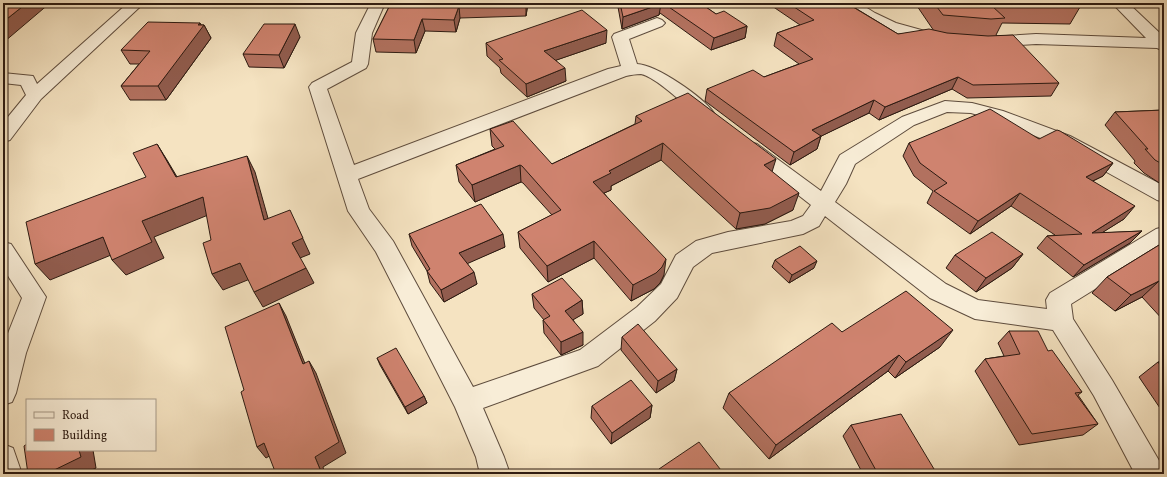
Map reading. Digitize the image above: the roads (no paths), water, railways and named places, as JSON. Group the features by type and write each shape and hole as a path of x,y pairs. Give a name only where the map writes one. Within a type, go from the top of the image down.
{"street":[{"path":"3,136 35,95 137,3"},
{"path":"378,3 364,33 360,64 318,87 359,211 385,246 467,402 490,457 495,474"},
{"path":"849,3 864,15 883,24 907,32 954,41"},
{"path":"1119,3 1163,44"},
{"path":"631,70 620,37 657,23"},
{"path":"975,42 1036,39 1163,44"},
{"path":"348,175 614,74 631,70 645,70 657,76 717,122"},
{"path":"3,78 27,80 35,95"},
{"path":"467,402 589,358 646,314 669,291 684,261 704,247 728,240 795,228 811,221 836,184 847,160 908,121 945,106 972,108 997,115 1063,140 1164,195"},
{"path":"735,136 938,291 975,309 1062,320"},
{"path":"1151,474 1103,388 1062,320 1058,300 1164,235"},
{"path":"3,250 34,297 13,353 3,392"},
{"path":"3,458 7,474"}]}
